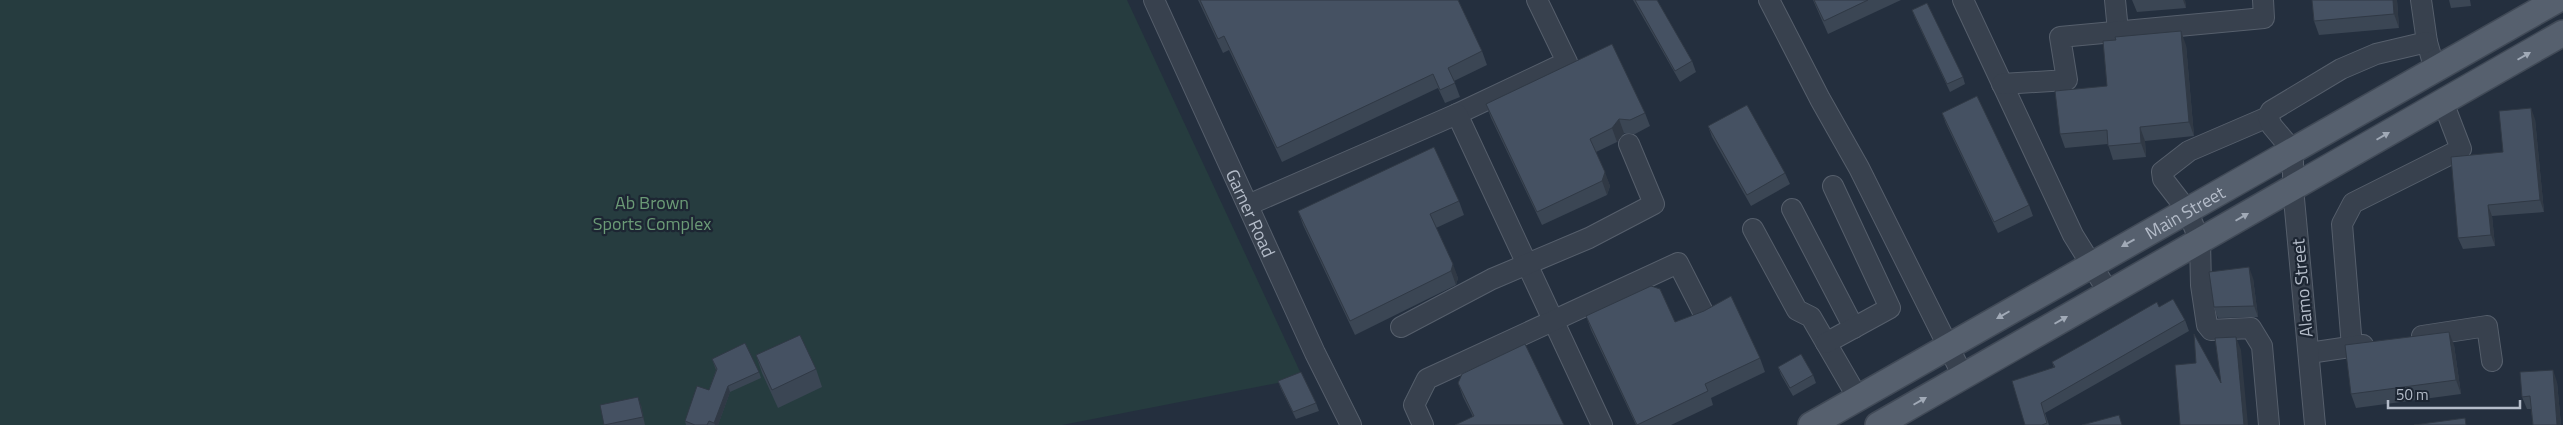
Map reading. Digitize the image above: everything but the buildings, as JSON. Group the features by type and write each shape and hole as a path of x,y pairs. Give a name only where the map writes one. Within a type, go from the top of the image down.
{"main road":[{"name":"Main Street","path":"1811,425 2557,0"},
{"name":"Main Street","path":"1878,425 2563,33"}],"street":[{"name":"Garner Road","path":"1154,0 1351,425"},
{"path":"1248,206 1457,114 1567,62 1538,0"},
{"path":"1769,0 1820,99 1859,168 1963,376"},
{"path":"1963,0 2073,235 2109,293"},
{"path":"2115,0 2118,32"},
{"path":"2002,84 2067,80 2060,37 2264,18 2263,0"},
{"path":"2421,0 2427,42 2436,70"},
{"path":"2269,425 2262,346 2256,333 2251,328 2211,330 2205,322 2200,241 2187,210 2163,179 2162,172 2189,151 2268,117 2271,111 2341,69 2376,54 2427,42"},
{"path":"2352,347 2342,224 2353,203 2461,149 2444,102"},
{"path":"1457,114 1602,425"},
{"path":"2268,117 2272,126 2293,150"},
{"path":"1401,327 1492,279 1528,266 1654,204 1629,144"},
{"name":"Alamo Street","path":"2293,150 2293,188 2315,425"},
{"path":"1826,343 1890,308 1833,186"},
{"path":"1792,208 1854,328"},
{"path":"1753,229 1797,310 1811,317 1858,398"},
{"path":"1423,425 1414,405 1427,379 1678,263 1704,314"},
{"path":"2308,353 2487,326 2492,361"}],"green space":[{"name":"Ab Brown Sports Complex","path":"0,0 1127,0 1303,378 1062,425 0,425"}]}
